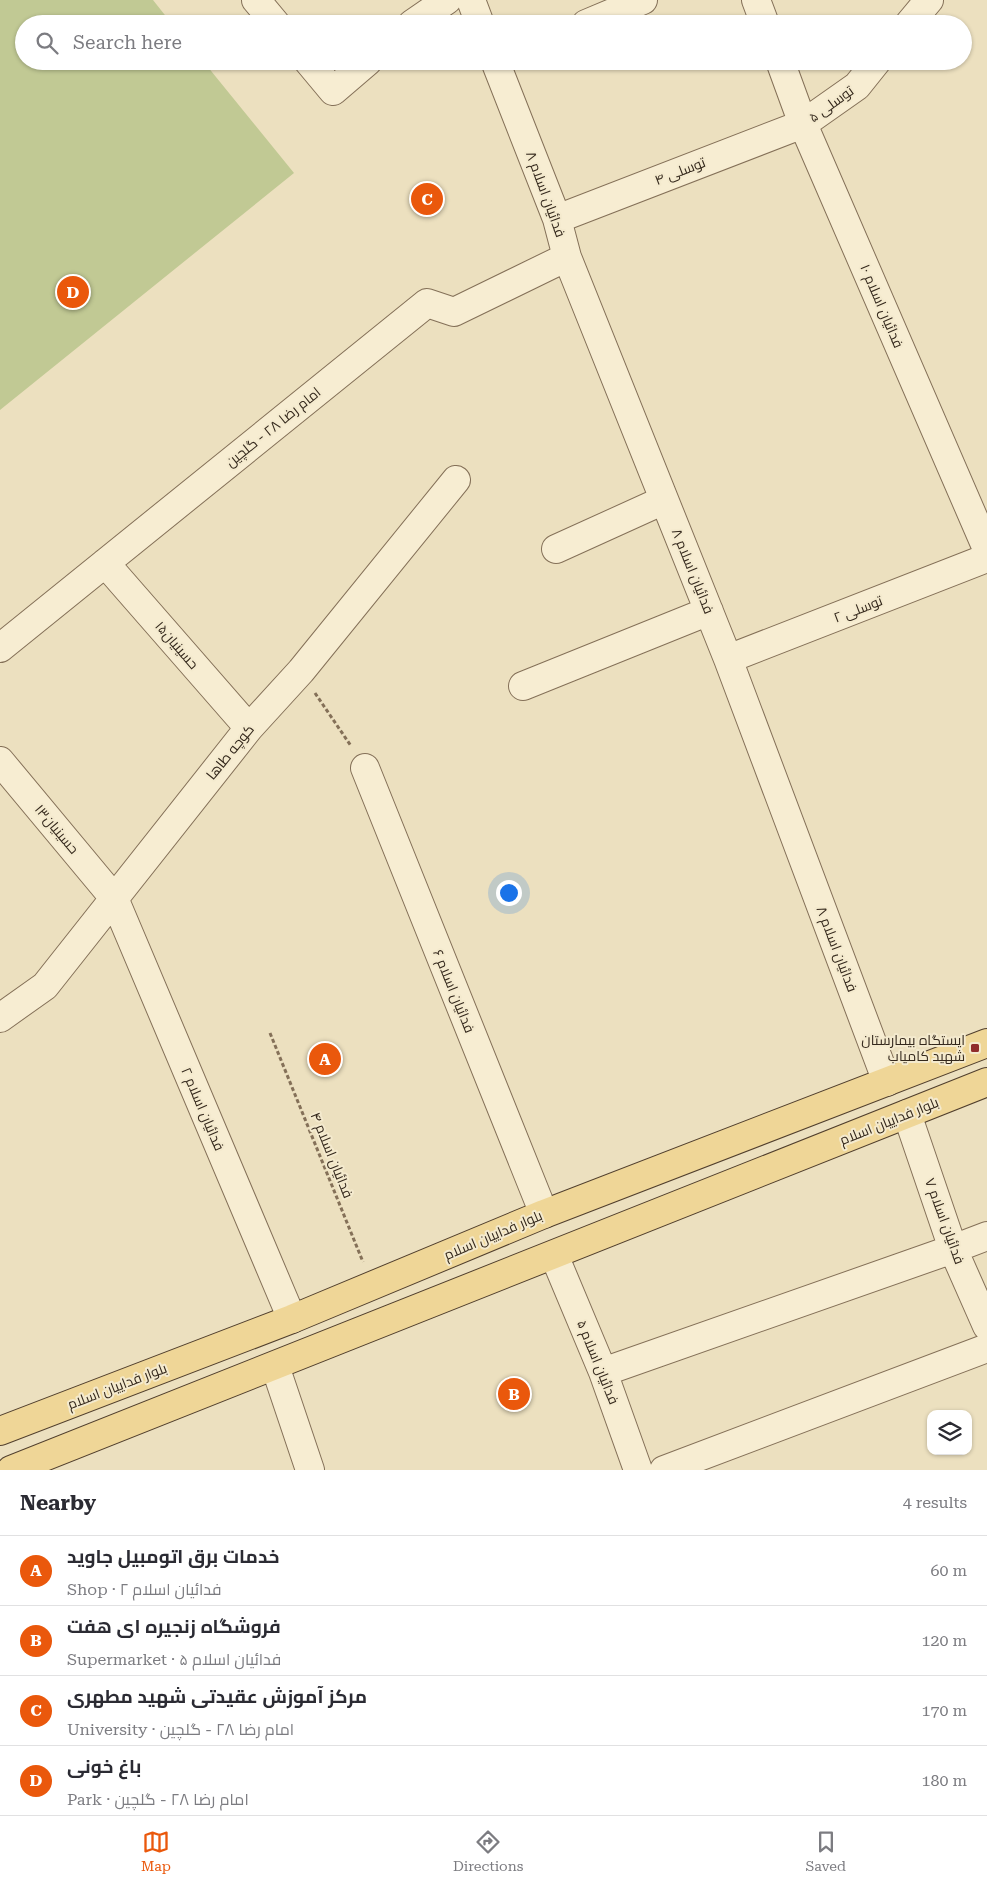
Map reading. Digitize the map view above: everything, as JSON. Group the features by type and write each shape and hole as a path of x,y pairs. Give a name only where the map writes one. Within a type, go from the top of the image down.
{"main road":[{"name":"بلوار فداییان اسلام","path":"0,1431 292,1319 544,1214 987,1043"},
{"name":"بلوار فداییان اسلام","path":"11,1470 987,1082"}],"street":[{"path":"256,0 268,15"},
{"path":"425,15 447,0"},
{"path":"471,0 477,15"},
{"path":"607,15 643,0"},
{"path":"756,0 762,15"},
{"path":"916,15 929,0"},
{"path":"316,70 333,91 358,70"},
{"name":"فدائیان اسلام ۸","path":"499,70 557,219 567,257 728,659 887,1082"},
{"name":"فدائیان اسلام ۱۰","path":"783,70 804,124 987,549"},
{"name":"توسلی ۵","path":"804,124 857,86 870,70"},
{"name":"توسلی ۴","path":"557,219 804,124"},
{"name":"امام رضا ۲۸ - گلچین","path":"0,648 427,303 454,312 567,257"},
{"name":"کوچه طاها","path":"0,1018 45,986 249,728 301,671 456,480"},
{"path":"556,549 664,500"},
{"name":"توسلی ۲","path":"728,659 987,558"},
{"name":"حسینیان۱۵","path":"105,563 249,728"},
{"path":"523,686 709,611"},
{"name":"حسینیان۱۳","path":"0,760 114,898"},
{"name":"فدائیان اسلام ۶","path":"365,768 544,1214"},
{"name":"فدائیان اسلام ۲","path":"114,898 292,1319"},
{"name":"فدائیان اسلام ۷","path":"908,1114 953,1250 987,1326"},
{"path":"603,1372 953,1250 987,1236"},
{"name":"فدائیان اسلام ۵","path":"554,1255 603,1372 638,1470"},
{"path":"664,1470 987,1348"},
{"path":"275,1366 310,1470"}],"path":[{"path":"301,671 365,768"},
{"name":"فدائیان اسلام ۴","path":"270,1033 372,1286"}],"green space":[{"path":"0,0 153,0 165,15 15,15 15,70 210,70 294,173 0,410"}],"place":[{"name":"مرکز آموزش عقیدتی شهید مطهری","path":"427,199"},
{"name":"باغ خونی","path":"73,292"},
{"name":"ایستگاه بیمارستان شهید کامیاب","path":"975,1048"},
{"name":"خدمات برق اتومبیل جاوید","path":"325,1059"},
{"name":"فروشگاه زنجیره ای هفت","path":"514,1394"}]}
